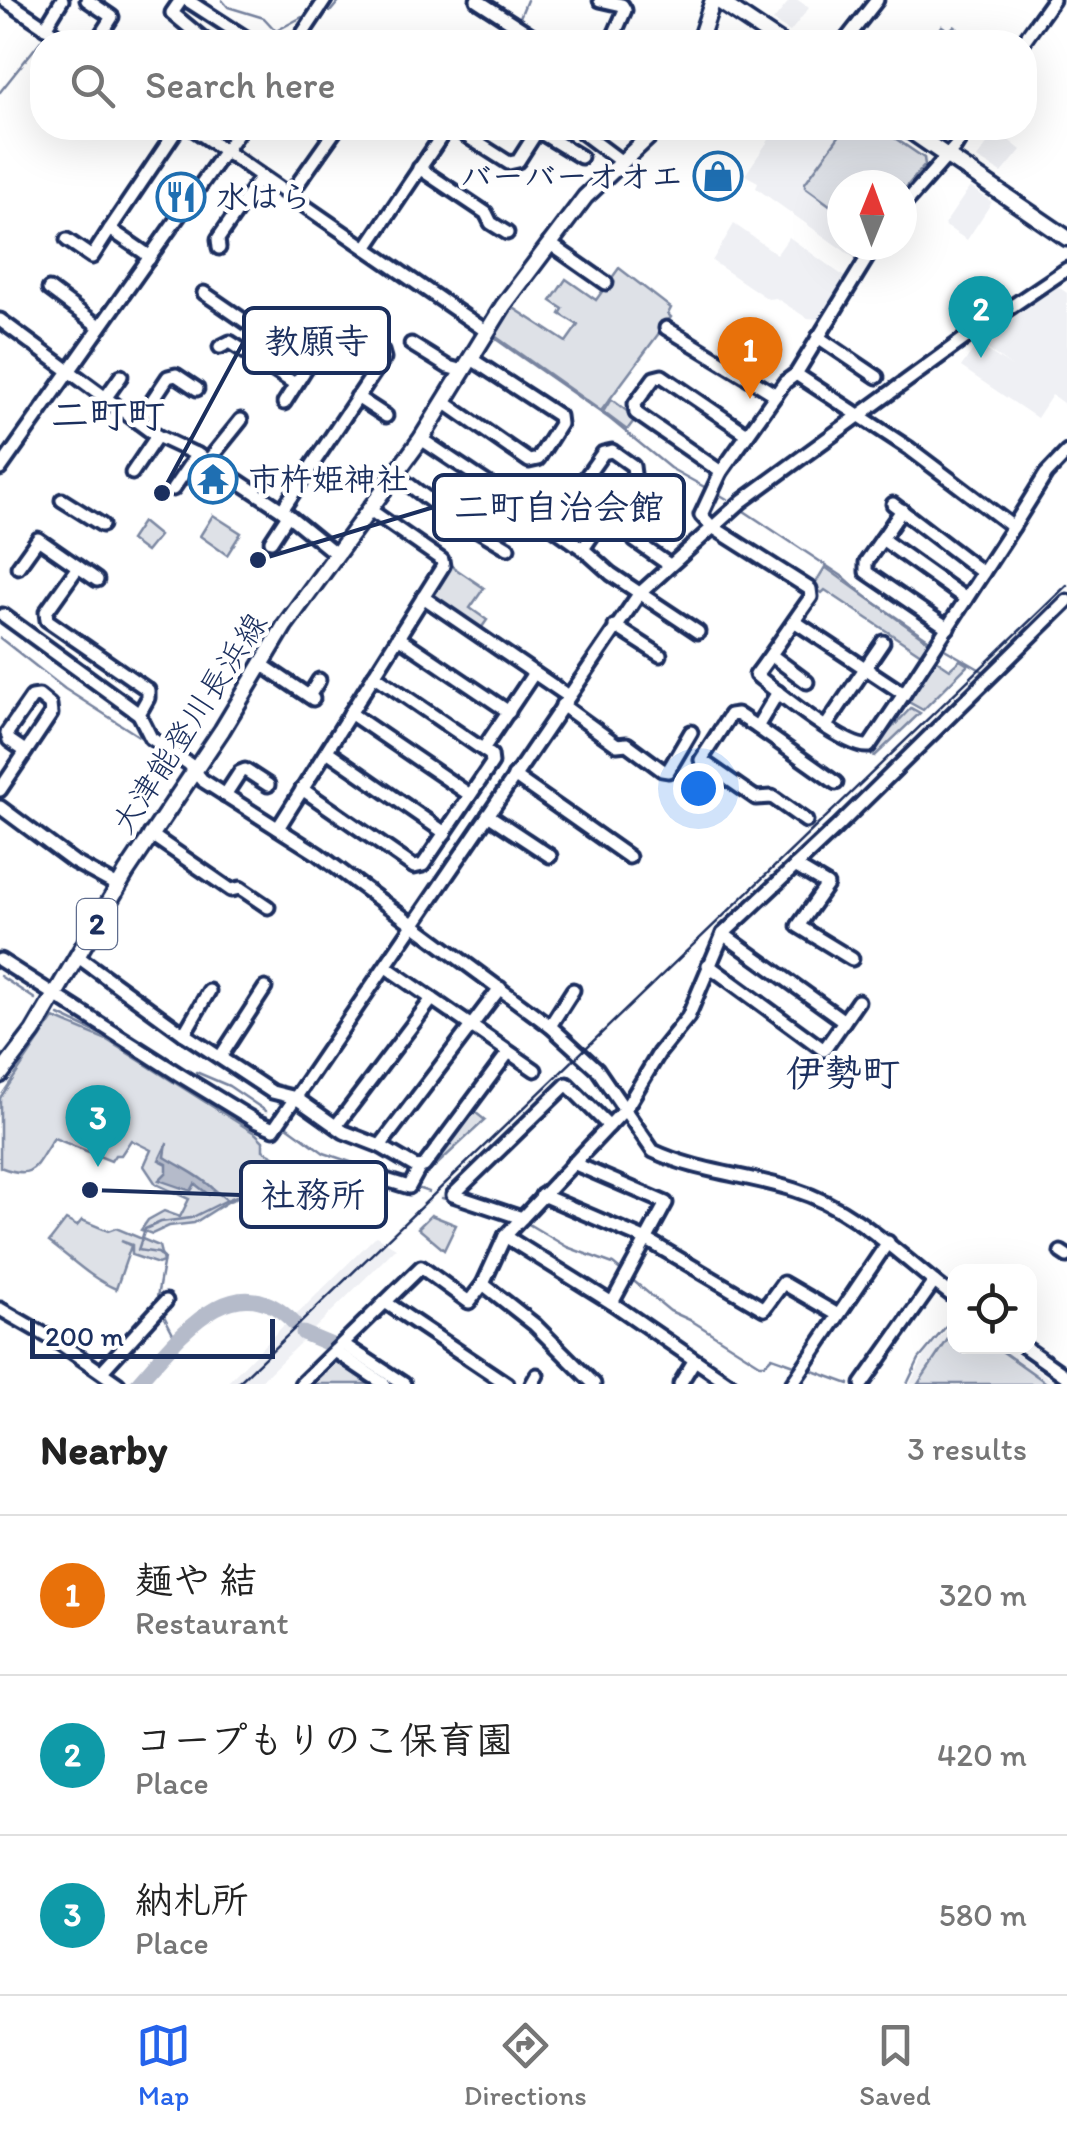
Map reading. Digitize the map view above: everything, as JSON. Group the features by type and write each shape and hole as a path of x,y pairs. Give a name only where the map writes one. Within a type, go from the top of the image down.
{"main road":[{"path":"704,30 715,0 761,30"},
{"name":"大津能登川長浜線","path":"0,1076 33,1032 150,834 194,774 261,664 336,554 421,439 486,331 585,196 646,140"},
{"path":"924,140 1067,238"}],"street":[{"path":"4,0 48,30"},
{"path":"45,28 62,0"},
{"path":"87,0 112,16 103,30"},
{"path":"192,30 172,14 184,0 225,30"},
{"path":"478,0 524,30"},
{"path":"600,0 622,5 626,10 617,30"},
{"path":"853,30 877,0"},
{"path":"1032,30 1053,0"},
{"path":"66,240 92,258 170,140"},
{"path":"208,140 486,331"},
{"path":"2,463 233,140"},
{"path":"289,196 329,140"},
{"path":"366,248 438,140"},
{"path":"473,140 510,163 518,161 528,140"},
{"path":"552,140 581,157"},
{"path":"592,140 623,163"},
{"path":"917,189 958,140"},
{"path":"418,168 486,213 491,222 507,233"},
{"path":"219,248 218,239 260,177"},
{"path":"110,229 148,259"},
{"path":"550,243 606,284"},
{"path":"866,260 796,374 746,434 721,472 700,515 810,589 811,598 756,675 826,726 861,747 869,746 1026,502 1062,464 1067,452"},
{"path":"0,960 257,1122 274,1128 639,594 711,526 968,336 1067,269"},
{"path":"49,289 100,326"},
{"path":"204,294 302,361 284,402"},
{"path":"0,320 138,422 202,458 285,513 336,554"},
{"path":"271,541 384,358 382,350 338,321"},
{"path":"666,328 776,396"},
{"path":"818,336 877,376"},
{"path":"220,347 230,342 295,384"},
{"path":"412,344 448,367 466,365 559,416 560,424 538,459 529,461 444,402"},
{"path":"796,374 910,448 1013,527"},
{"path":"138,422 168,377 176,375 198,389"},
{"path":"106,398 120,376"},
{"path":"721,472 636,412 635,404 654,378 662,376 746,434"},
{"path":"357,397 386,416"},
{"path":"173,489 241,420"},
{"path":"132,473 162,437"},
{"path":"421,439 698,632"},
{"path":"551,526 603,453 612,451 633,466 634,474 582,548"},
{"path":"396,475 436,505 508,548"},
{"path":"62,500 102,525"},
{"path":"948,628 866,572 866,562 898,508 983,573"},
{"path":"650,509 635,533 635,541 668,564"},
{"path":"278,828 443,566 442,560 370,510"},
{"path":"882,538 966,598"},
{"path":"18,567 38,540 97,580"},
{"path":"78,567 46,612 47,620 148,690 139,714"},
{"path":"423,598 534,673 617,745 628,744 662,770 668,771 690,732"},
{"path":"301,1384 421,1267 469,1302 483,1284 505,1236 626,1108 659,1053 688,1018 723,934 1067,601"},
{"path":"3,616 139,714 151,738 189,764 194,774 415,924 550,1026 584,1055 654,1151 796,1190 837,1208 888,1242 947,1292"},
{"path":"794,622 904,694"},
{"path":"615,626 660,654"},
{"path":"398,637 509,712"},
{"path":"826,726 883,642"},
{"path":"770,655 807,682"},
{"path":"261,664 311,698 320,680"},
{"path":"96,685 109,665"},
{"path":"483,749 534,673"},
{"path":"302,789 414,866 423,865 492,763 491,755 483,749 374,675"},
{"path":"758,727 778,692"},
{"path":"0,790 51,714 50,705 39,696 32,697 7,733 9,740 26,751"},
{"path":"350,714 470,795"},
{"path":"806,821 772,797 756,798 698,765 730,715 737,714 758,727 836,783"},
{"path":"327,751 445,833"},
{"path":"225,794 245,770 268,785"},
{"path":"514,776 629,857"},
{"path":"741,806 750,794"},
{"path":"0,807 74,862 118,886"},
{"path":"488,814 550,856"},
{"path":"150,834 231,890 240,888 268,907"},
{"path":"795,866 827,885 798,926 852,959"},
{"path":"723,934 844,1021"},
{"path":"77,956 272,1092 296,1098 336,1126 416,1167 424,1166 508,1053"},
{"path":"708,965 824,1050 858,1001"},
{"path":"386,967 535,1070"},
{"path":"220,1056 265,988"},
{"path":"380,1146 500,988"},
{"path":"550,1026 573,990"},
{"path":"184,1034 209,991"},
{"path":"336,1126 432,999"},
{"path":"522,1218 453,1195 567,1084 608,1126"},
{"path":"573,1163 666,1203 649,1241 612,1303"},
{"path":"374,1176 410,1185 420,1166"},
{"path":"542,1194 649,1241 764,1309 783,1283 838,1315"},
{"path":"505,1236 730,1384"},
{"path":"792,1384 888,1242"},
{"path":"862,1384 934,1282"},
{"path":"483,1284 535,1325 594,1384"},
{"path":"102,1370 166,1302"},
{"path":"385,1302 506,1384"},
{"path":"0,1309 102,1370 118,1384"},
{"path":"339,1348 384,1384"},
{"path":"339,1348 404,1384"},
{"path":"1034,1354 1067,1377"},
{"path":"680,1384 694,1361"}],"shaded area":[{"path":"790,0 798,0 809,8 792,30 773,21"},
{"path":"769,140 899,140 926,158 927,164 917,176 917,170 827,170 827,239 756,188 758,182 745,175"},
{"path":"836,140 898,140 924,158 925,165 917,174 917,170 827,170 827,203 805,187"},
{"path":"990,140 1008,140 1021,150 1002,173 977,158"},
{"path":"970,187 992,202 967,240 944,225"},
{"path":"734,224 777,254 789,237 846,278 819,319 807,318 776,298 768,299 712,261"},
{"path":"619,268 671,308 671,317 601,411 492,334 512,307 566,342 578,325 560,314 563,309 551,301 566,279 596,300"},
{"path":"1057,286 1067,293 1067,406 1052,395 1037,418 961,367 977,344 1012,367 979,343"},
{"path":"611,399 636,418 627,430 603,412"},
{"path":"213,515 241,533 227,555 200,536"},
{"path":"142,522 159,536 146,552 130,540"},
{"path":"450,565 484,588 470,608 487,620 480,630 434,598 433,593"},
{"path":"825,567 932,644 924,656 825,590 822,593 813,587"},
{"path":"932,657 950,669 960,660 968,665 923,710 905,700"},
{"path":"911,708 920,713 875,756 868,753"},
{"path":"54,1018 107,1040 256,1134 263,1141 263,1150 274,1156 275,1164 288,1173 272,1185 229,1201 194,1223 169,1226 152,1234 141,1230 148,1220 164,1211 180,1217 189,1199 156,1184 144,1166 151,1150 131,1140 121,1155 115,1155 111,1161 54,1138 28,1171 0,1167 0,1098"},
{"path":"471,1109 485,1120 428,1173 431,1163"},
{"path":"431,1215 456,1225 444,1250 418,1228"},
{"path":"66,1220 77,1226 82,1220 108,1231 116,1228 159,1246 163,1262 158,1264 132,1255 132,1245 121,1241 131,1246 116,1289 89,1274 49,1242"},
{"path":"376,1236 396,1248 310,1333 306,1329 301,1334 304,1339 258,1384 226,1384 283,1326 296,1322 295,1316"},
{"path":"947,1330 947,1354 1016,1354 1057,1384 910,1384 926,1352"},
{"path":"947,1340 947,1354 1006,1354 1048,1384 918,1384"},
{"path":"332,1358 337,1358 376,1384 305,1384"}],"water":[{"path":"167,1143 165,1157 216,1191 209,1195 195,1184 191,1191 159,1180 167,1172 167,1164 159,1160"}],"waterway":[{"path":"222,0 228,7 264,18 275,30"},
{"path":"330,12 340,0"},
{"path":"518,22 527,0"},
{"path":"278,30 302,17"},
{"path":"0,92 30,54"},
{"path":"264,184 350,244"},
{"path":"490,335 610,419 670,468 708,489"},
{"path":"715,492 727,499"},
{"path":"744,511 934,643"},
{"path":"0,638 65,689 148,742"},
{"path":"941,647 986,673"},
{"path":"0,976 35,999"},
{"path":"59,1015 108,1038 143,1062"},
{"path":"0,1086 33,1044"},
{"path":"196,1072 229,1086 266,1111"},
{"path":"287,1126 324,1153 377,1171"},
{"path":"216,1191 227,1200 293,1172"},
{"path":"417,1188 429,1192"},
{"path":"442,1198 459,1203"},
{"path":"156,1303 164,1258 158,1253 138,1250 145,1229 161,1222 191,1218 227,1200"},
{"path":"525,1222 624,1273"},
{"path":"630,1278 670,1311 760,1364 772,1357 800,1367"},
{"path":"137,1384 188,1329 207,1313 228,1303 249,1299 271,1305 294,1323"},
{"path":"164,1316 176,1339"},
{"path":"907,1384 919,1359 947,1325"},
{"path":"303,1333 334,1346"},
{"path":"808,1369 849,1384"}],"railway":[{"path":"237,1384 1067,585"}],"place":[{"name":"バーバーオオエ","path":"718,176"},
{"name":"水はら","path":"181,197"},
{"name":"コープもりのこ保育園","path":"981,358"},
{"name":"麺や 結","path":"750,399"},
{"name":"市杵姫神社","path":"213,479"},
{"name":"教願寺","path":"162,493"},
{"name":"二町自治会館","path":"258,560"},
{"name":"納札所","path":"98,1167"},
{"name":"社務所","path":"90,1190"}],"district":[{"name":"二町町","path":"108,415"},
{"name":"伊勢町","path":"843,1073"}]}
